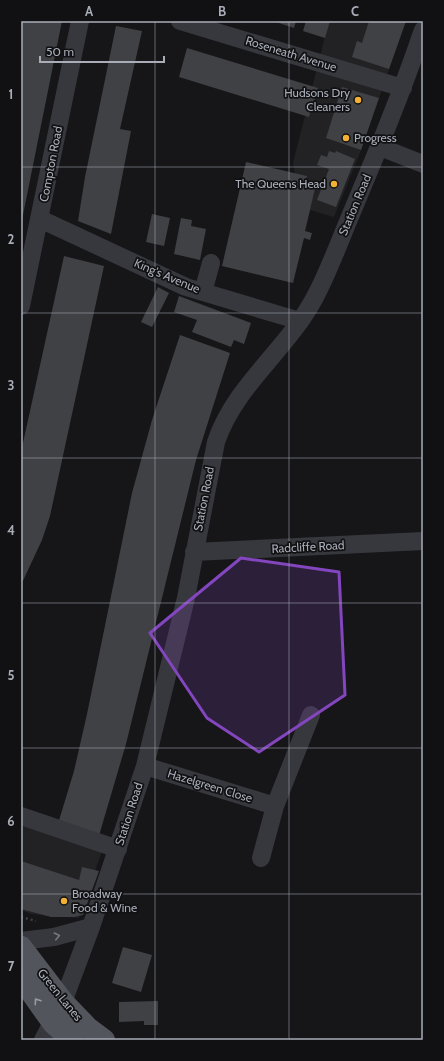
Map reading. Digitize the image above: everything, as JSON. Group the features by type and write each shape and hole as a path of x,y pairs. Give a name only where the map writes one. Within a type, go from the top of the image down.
{"main road":[{"name":"Green Lanes","path":"21,947 63,1002 88,1028 104,1040"},
{"name":"Green Lanes","path":"21,978 48,1031 72,1040"}],"street":[{"name":"Compton Road","path":"21,306 80,21"},
{"name":"Roseneath Avenue","path":"180,21 403,88"},
{"name":"Station Road","path":"48,1031 63,1002 91,928 145,766 186,598 216,442 222,424 247,386 300,321 315,297 380,147 422,39"},
{"path":"380,147 423,164"},
{"name":"King's Avenue","path":"40,219 186,287 300,321"},
{"path":"203,292 211,263"},
{"name":"Radcliffe Road","path":"194,552 423,541"},
{"path":"261,858 275,806 311,715"},
{"name":"Hazelgreen Close","path":"145,766 275,806"},
{"path":"21,816 118,850"},
{"path":"21,941 49,938 91,928"}],"path":[{"path":"21,917 28,919"}],"highlighted area":[{"path":"241,558 339,572 345,695 259,752 207,718 150,633"}],"shaded area":[{"path":"329,21 406,21 361,150 334,217 310,210 315,189 304,186 306,176 295,174 293,163"},
{"path":"21,821 102,851 79,918 31,914 21,910"}],"building":[{"path":"21,21 62,21 22,220 21,220"},
{"path":"273,21 296,21 294,28"},
{"path":"306,21 330,21 325,38 303,31"},
{"path":"369,21 406,21 389,69 352,57 357,41 362,43"},
{"path":"116,26 142,31 120,129 131,131 111,234 78,221 85,177"},
{"path":"187,48 318,88 309,117 179,77"},
{"path":"342,87 379,98 361,150 326,138"},
{"name":"The Queens Head","path":"329,151 335,153 336,151 355,159 336,207 317,200 329,169 317,165 321,155 327,157"},
{"path":"246,162 307,176 304,186 315,189 305,231 312,233 310,240 304,238 293,283 222,266"},
{"path":"152,214 170,218 164,246 146,242"},
{"path":"181,218 192,220 191,226 206,229 200,260 174,254"},
{"path":"64,256 104,266 50,516 42,540 21,585 21,452"},
{"path":"158,287 169,293 152,327 141,322"},
{"path":"179,296 251,323 244,344 234,340 231,347 192,332 197,320 174,312"},
{"path":"180,335 230,353 196,460 126,744 98,839 57,827 74,771 87,714 132,493 152,420"},
{"path":"21,861 79,880 82,867 99,871 83,915 74,917 51,917 21,909"},
{"path":"123,947 152,955 141,992 112,983"},
{"path":"158,1001 158,1025 144,1025 144,1021 119,1022 119,1002"}],"place":[{"name":"Hudsons Dry Cleaners","path":"358,100"},
{"name":"Progress","path":"346,138"},
{"name":"The Queens Head","path":"334,184"},
{"name":"Broadway Food & Wine","path":"64,901"}]}
